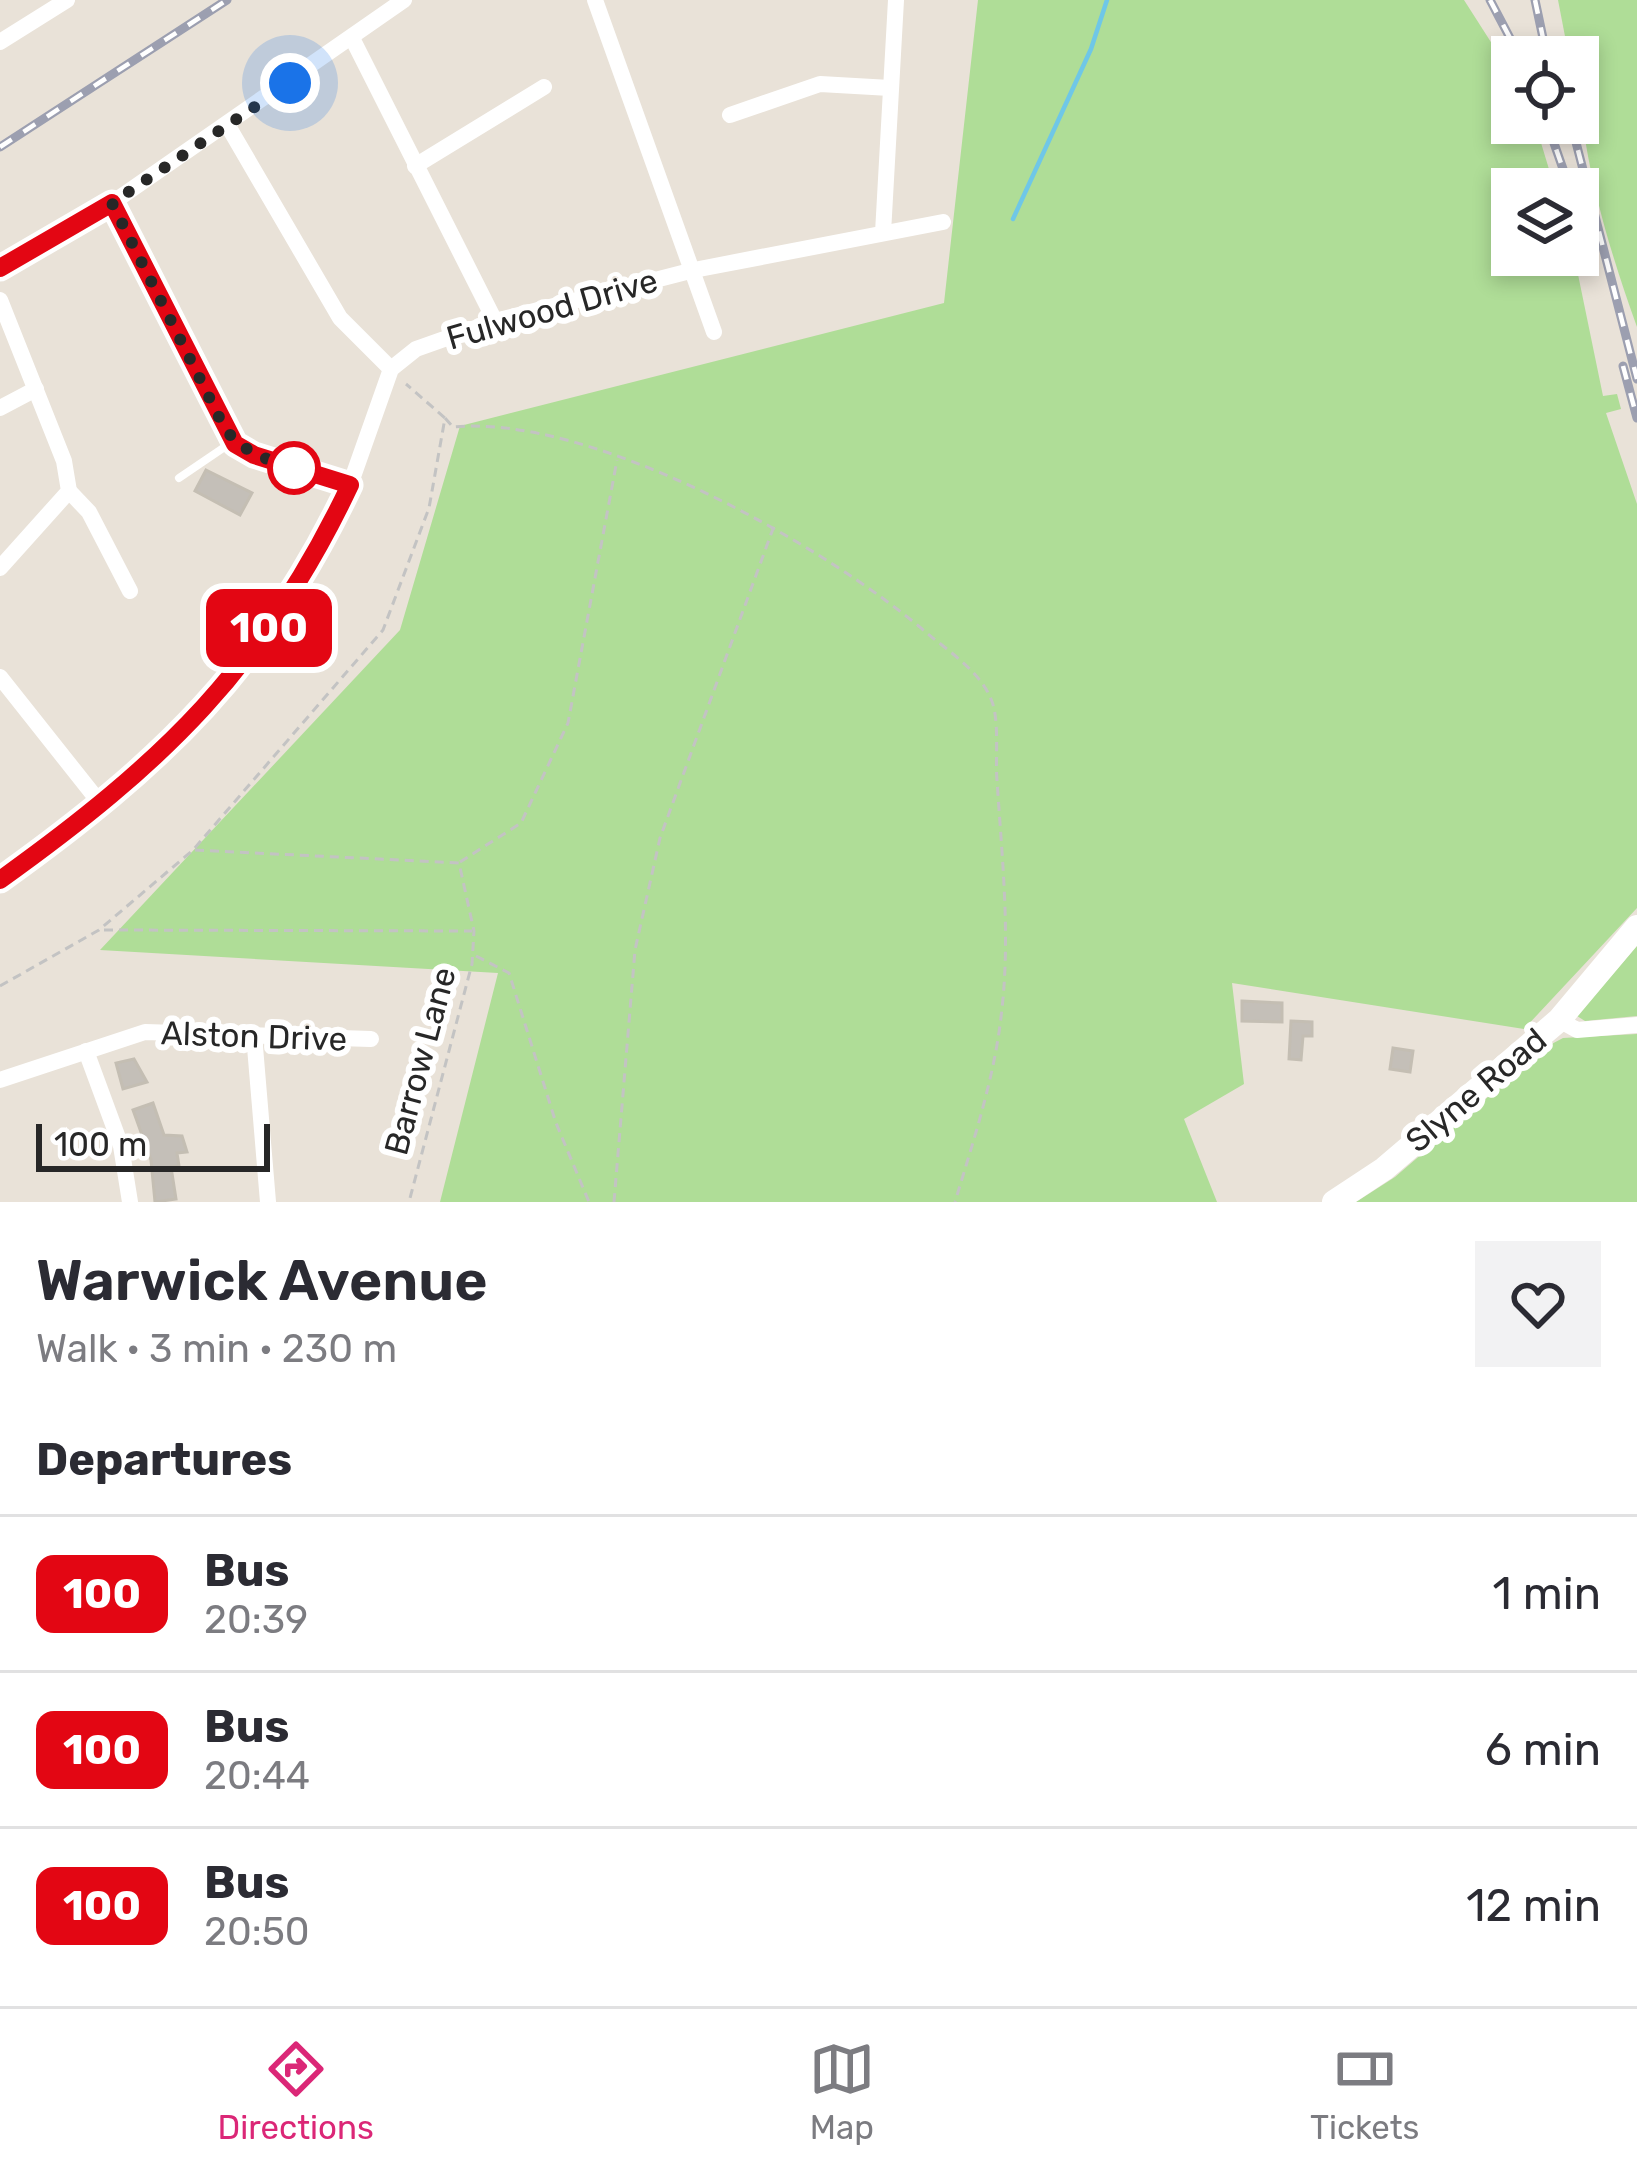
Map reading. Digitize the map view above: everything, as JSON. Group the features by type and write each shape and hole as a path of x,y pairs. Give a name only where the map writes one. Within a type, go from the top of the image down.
{"street":[{"path":"0,42 67,0"},
{"path":"0,268 112,203 353,40 404,0"},
{"path":"883,233 896,0"},
{"path":"604,2 714,332"},
{"path":"353,40 495,321"},
{"path":"730,115 820,83 890,88"},
{"path":"415,166 544,87"},
{"path":"0,879 100,803 200,717 233,675 290,599 350,485 391,369 340,318 228,126"},
{"path":"112,203 233,441 254,455 350,485"},
{"name":"Fulwood Drive","path":"391,369 416,349 495,321 694,270 943,222"},
{"path":"0,300 64,460 69,491 89,512 130,591"},
{"path":"0,407 36,389"},
{"path":"0,568 69,491"},
{"path":"0,677 100,803"},
{"name":"Slyne Road","path":"1334,1202 1384,1169 1559,1020 1637,927"},
{"path":"1559,1020 1576,1030 1637,1025"},
{"name":"Alston Drive","path":"0,1080 145,1032 371,1038"},
{"path":"254,1035 268,1202"},
{"path":"86,1051 121,1146 130,1202"}],"lane":[{"path":"179,478 233,441"}],"path":[{"path":"391,369 453,427 478,424 528,433 616,460 684,483 775,526 917,624 969,668 992,700 1005,884 1001,1017 955,1202"},
{"path":"0,986 99,930 194,850 383,630 428,508 445,418"},
{"path":"194,850 459,863 521,823 568,723 616,460"},
{"path":"614,1202 635,950 660,838 775,526"},
{"name":"Barrow Lane","path":"409,1202 472,954 474,931 459,863"},
{"path":"99,930 474,931"},
{"path":"472,954 509,973 556,1123 589,1202"}],"green space":[{"path":"978,0 1464,0 1491,42 1491,144 1541,144 1549,168 1491,168 1491,276 1578,276 1603,396 1617,394 1621,409 1606,413 1637,504 1637,908 1524,1029 1232,983 1244,1084 1184,1119 1217,1202 440,1202 498,973 100,950 400,630 460,426 944,303"},
{"path":"1558,0 1637,0 1637,327 1599,205 1599,168 1591,168 1587,144 1599,144 1599,36 1565,36"},
{"path":"1637,946 1637,1016 1585,1021 1577,1016"},
{"path":"1637,1034 1637,1202 1356,1202 1395,1177 1546,1047 1563,1038"}],"building":[{"path":"206,470 252,493 240,515 195,491"},
{"path":"1242,1001 1282,1003 1282,1022 1242,1021"},
{"path":"1291,1021 1312,1022 1312,1036 1303,1036 1301,1060 1289,1059"},
{"path":"1393,1048 1413,1051 1410,1072 1390,1069"},
{"path":"134,1059 147,1082 123,1089 116,1063"},
{"path":"153,1103 164,1135 182,1136 187,1152 177,1153 179,1166 171,1167 176,1199 155,1202 151,1160 133,1110"}],"waterway":[{"path":"1013,219 1091,49 1107,0"}],"railway":[{"path":"0,147 227,0"},
{"path":"1490,0 1509,36"},
{"path":"1535,0 1543,36"},
{"path":"1554,144 1563,168"},
{"path":"1576,144 1637,379"},
{"path":"1623,366 1637,418"}],"bus line":[{"name":"100","path":"0,268 112,203 235,444 254,455 350,485 290,599 200,717 56,840 0,880"}],"route":[{"path":"290,83 112,203 235,444 294,468"}]}
